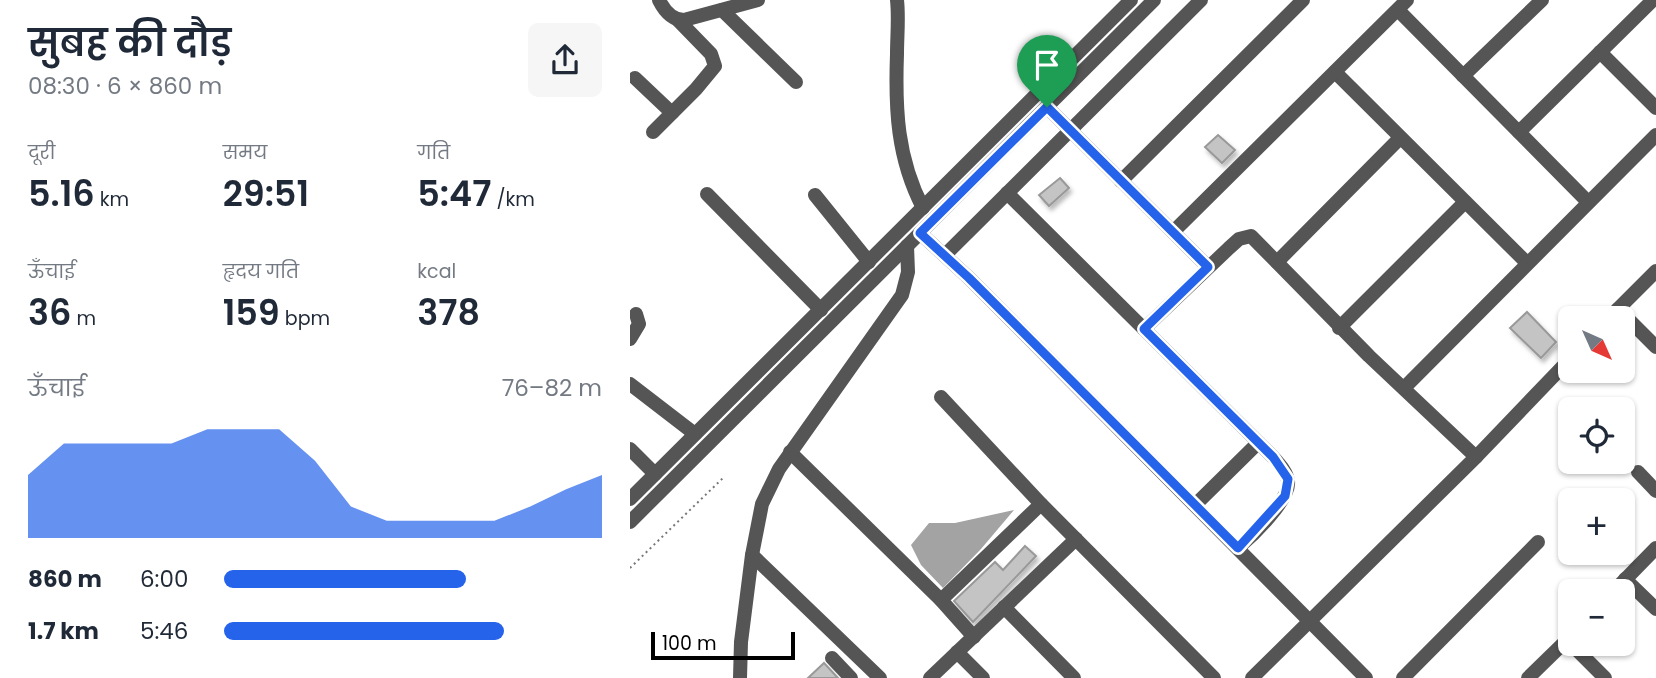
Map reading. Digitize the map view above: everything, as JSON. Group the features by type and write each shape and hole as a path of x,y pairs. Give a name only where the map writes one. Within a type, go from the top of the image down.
{"street":[{"path":"653,132 712,72 716,63 711,54 668,13 659,0"},
{"path":"678,20 758,0"},
{"path":"897,0 896,91 901,148 906,171 923,208"},
{"path":"630,499 1131,0"},
{"path":"630,522 1154,0"},
{"path":"945,255 1200,0"},
{"path":"1121,181 1303,0"},
{"path":"1463,76 1542,0"},
{"path":"1519,132 1654,0"},
{"path":"1173,232 1402,5 1463,76 1588,202"},
{"path":"722,10 796,82"},
{"path":"1601,52 1656,108"},
{"path":"1335,72 1527,263"},
{"path":"635,79 672,113"},
{"path":"1047,107 1208,267"},
{"path":"1277,262 1400,138"},
{"path":"1404,388 1588,202 1653,143"},
{"path":"1007,193 1284,471 1288,479 1285,496 1238,548"},
{"path":"707,194 821,310"},
{"path":"814,195 869,262"},
{"path":"1339,328 1465,202"},
{"path":"920,233 1366,678"},
{"path":"1144,329 1239,239 1247,236 1258,242 1339,328 1475,457"},
{"path":"740,678 741,642 752,555 762,503 790,452 902,295 908,272 906,246"},
{"path":"1622,306 1656,271"},
{"path":"630,339 639,324 636,314"},
{"path":"1635,330 1656,347"},
{"path":"1252,678 1558,371"},
{"path":"630,384 695,434"},
{"path":"941,397 1041,504 1214,678"},
{"path":"1195,505 1258,443"},
{"path":"630,449 655,474"},
{"path":"790,452 941,600 974,637"},
{"path":"1638,471 1656,491"},
{"path":"941,600 1041,504"},
{"path":"930,678 1076,539"},
{"path":"1403,678 1538,542"},
{"path":"1625,579 1656,548"},
{"path":"752,555 880,678"},
{"path":"1635,589 1656,609"},
{"path":"1004,607 1074,678"},
{"path":"1528,678 1558,651"},
{"path":"957,652 982,678"},
{"path":"1584,656 1605,678"},
{"path":"832,658 852,678"}],"path":[{"path":"630,569 724,477"}],"shaded area":[{"path":"1014,510 943,588 921,565 911,545 929,523 955,523"}],"building":[{"path":"1218,135 1235,150 1222,163 1205,147"},
{"path":"1060,178 1069,188 1049,206 1039,195"},
{"path":"1527,312 1556,342 1541,358 1510,328"},
{"path":"1025,546 1036,556 973,622 954,601 995,562 1003,570"},
{"path":"824,663 838,678 808,678"}],"route":[{"path":"1047,107 1208,267 1144,329 1273,457 1288,479 1285,496 1238,548 969,278 920,233 1047,107"}]}
